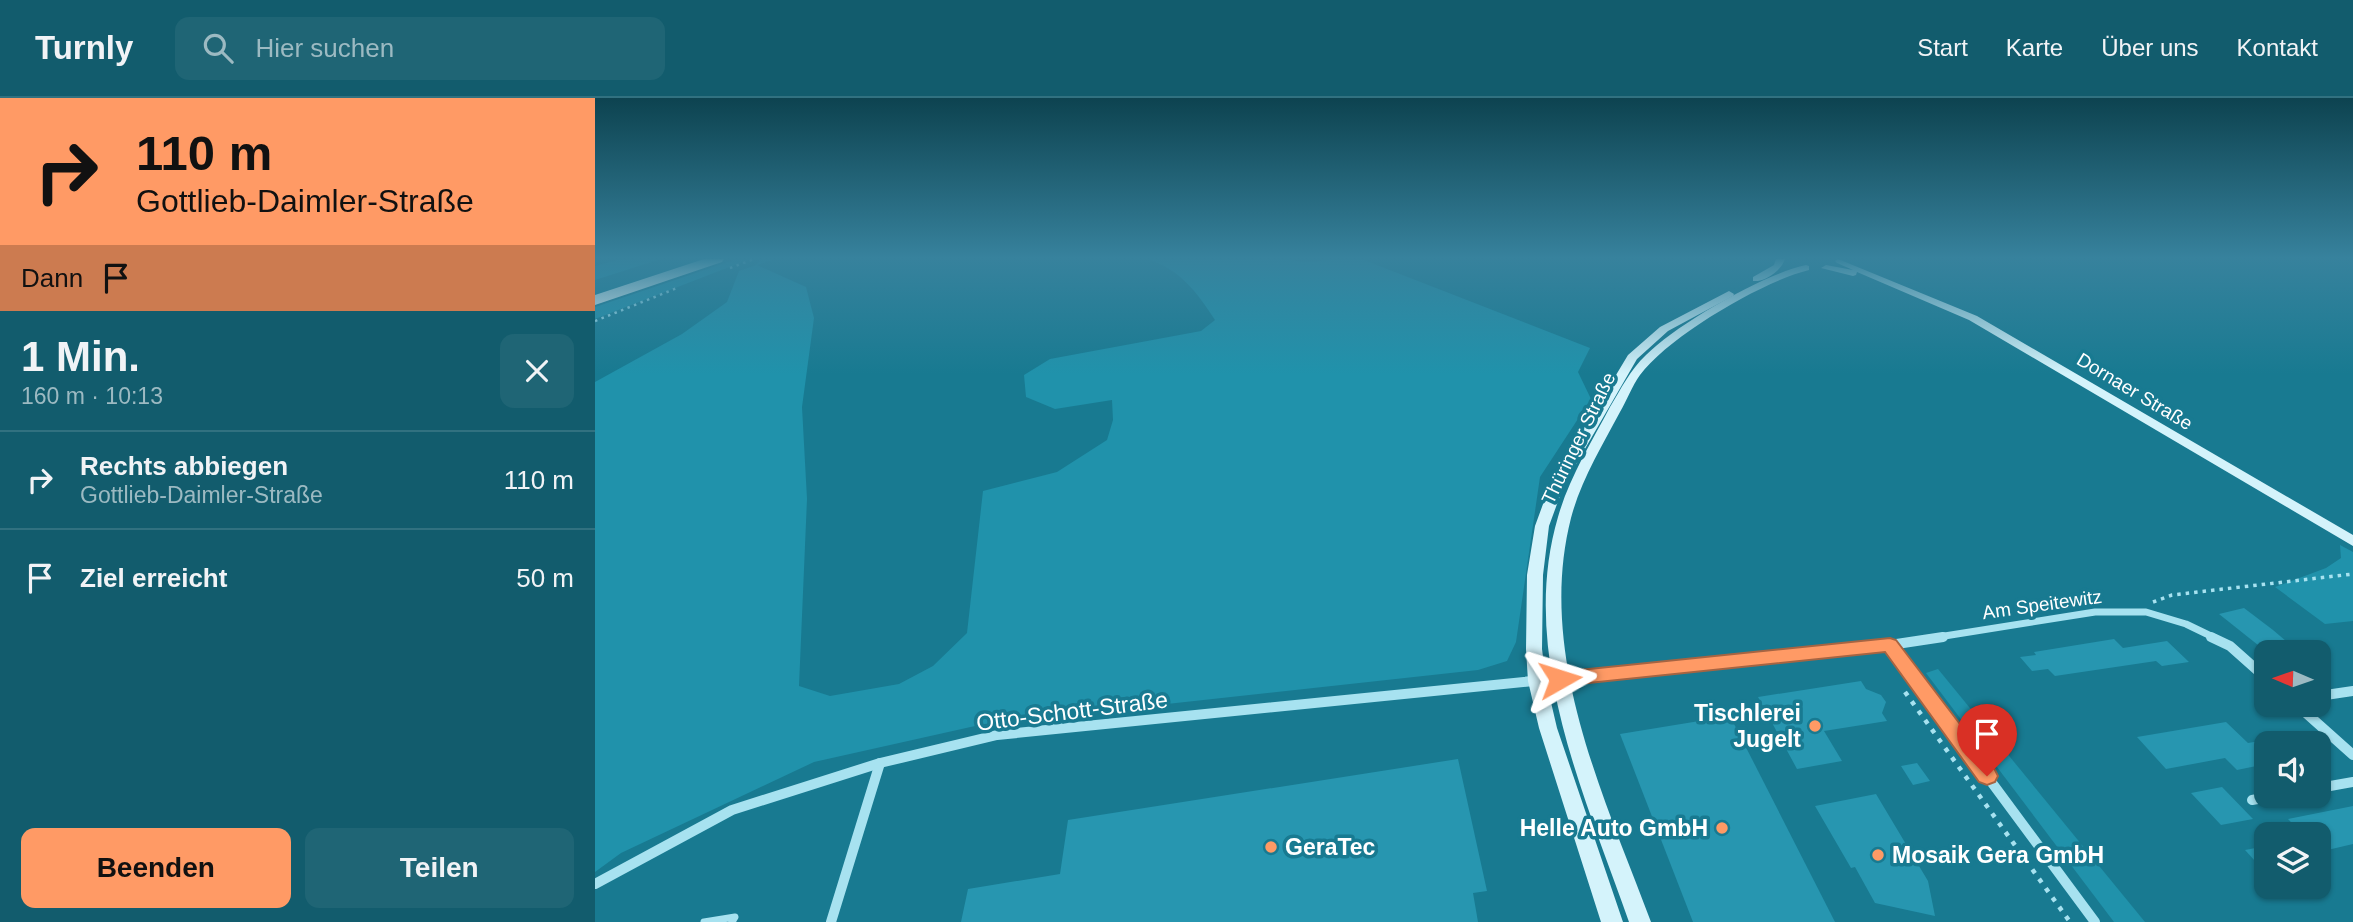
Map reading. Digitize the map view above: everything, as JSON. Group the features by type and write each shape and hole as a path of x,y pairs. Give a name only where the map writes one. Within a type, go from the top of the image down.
{"main road":[{"name":"Thüringer Straße","path":"1612,922 1548,728 1538,681 1534,649 1535,575 1542,526 1557,485 1632,357 1664,329 1722,297"},
{"name":"Thüringer Straße","path":"1640,922 1569,718 1560,679 1553,597 1563,521 1574,489 1634,375 1645,361 1680,332 1743,297"},
{"name":"Dornaer Straße","path":"1923,297 1973,318 2353,541"}],"street":[{"name":"Am Speitewitz","path":"1560,679 1890,645 2095,612 2146,612 2186,624 2230,646 2254,667"},
{"path":"1890,645 2095,922"},
{"name":"Otto-Schott-Straße","path":"595,884 732,810 880,763 997,735 1560,679"},
{"path":"2331,694 2353,691"},
{"path":"2312,718 2353,755"},
{"path":"831,922 880,763"},
{"path":"2331,786 2353,782"}],"lane":[{"path":"705,922 735,917 732,922"}],"path":[{"path":"595,321 655,297"},
{"path":"2146,612 2153,601 2172,595 2353,574"},
{"path":"1905,692 2070,922"}],"shaded area":[{"path":"623,297 651,297 595,319 595,307"},
{"path":"729,297 809,297 814,318 802,407 807,499 799,686 830,696 899,684 933,666 967,633 983,491 1057,472 1107,440 1113,420 1112,400 1055,409 1026,397 1024,375 1050,359 1201,331 1215,320 1199,297 1460,297 1590,348 1578,372 1591,399 1540,477 1516,642 1507,661 1478,670 984,724 814,762 621,853 595,872 595,382 682,334 727,302"},
{"path":"2340,545 2353,552 2353,621 2325,624 2275,587 2326,568 2341,558"},
{"path":"1938,669 2145,922 2114,922 1926,673"}],"building":[{"path":"2244,608 2285,640 2254,642 2219,614"},
{"path":"2114,639 2123,648 2167,641 2189,662 2162,666 2156,661 2055,676 2048,669 2032,671 2020,657 2036,655 2034,652"},
{"name":"Tischlerei Jugelt","path":"1861,681 1866,689 1881,695 1886,702 1882,713 1887,721 1824,731 1842,761 1797,769 1758,697"},
{"name":"Helle Auto GmbH","path":"1730,716 1835,922 1693,922 1620,734"},
{"path":"2226,722 2248,743 2254,742 2254,766 2237,770 2225,758 2166,769 2137,737"},
{"name":"GeraTec","path":"1458,759 1487,891 1473,893 1478,922 961,922 968,889 1060,874 1068,820"},
{"path":"1917,763 1930,781 1913,785 1901,766"},
{"path":"2222,787 2253,819 2221,825 2191,793"},
{"name":"Mosaik Gera GmbH","path":"1876,794 1928,881 1935,916 1875,903 1815,806"},
{"path":"2353,806 2353,844 2331,849 2331,822 2291,822 2288,819"},
{"path":"2254,848 2254,860 2245,850"}],"place":[{"name":"Tischlerei Jugelt","path":"1815,726"},
{"name":"Helle Auto GmbH","path":"1722,828"},
{"name":"GeraTec","path":"1271,847"},
{"name":"Mosaik Gera GmbH","path":"1878,855"}],"route":[{"path":"1560,679 1890,645 1987,776"}]}
